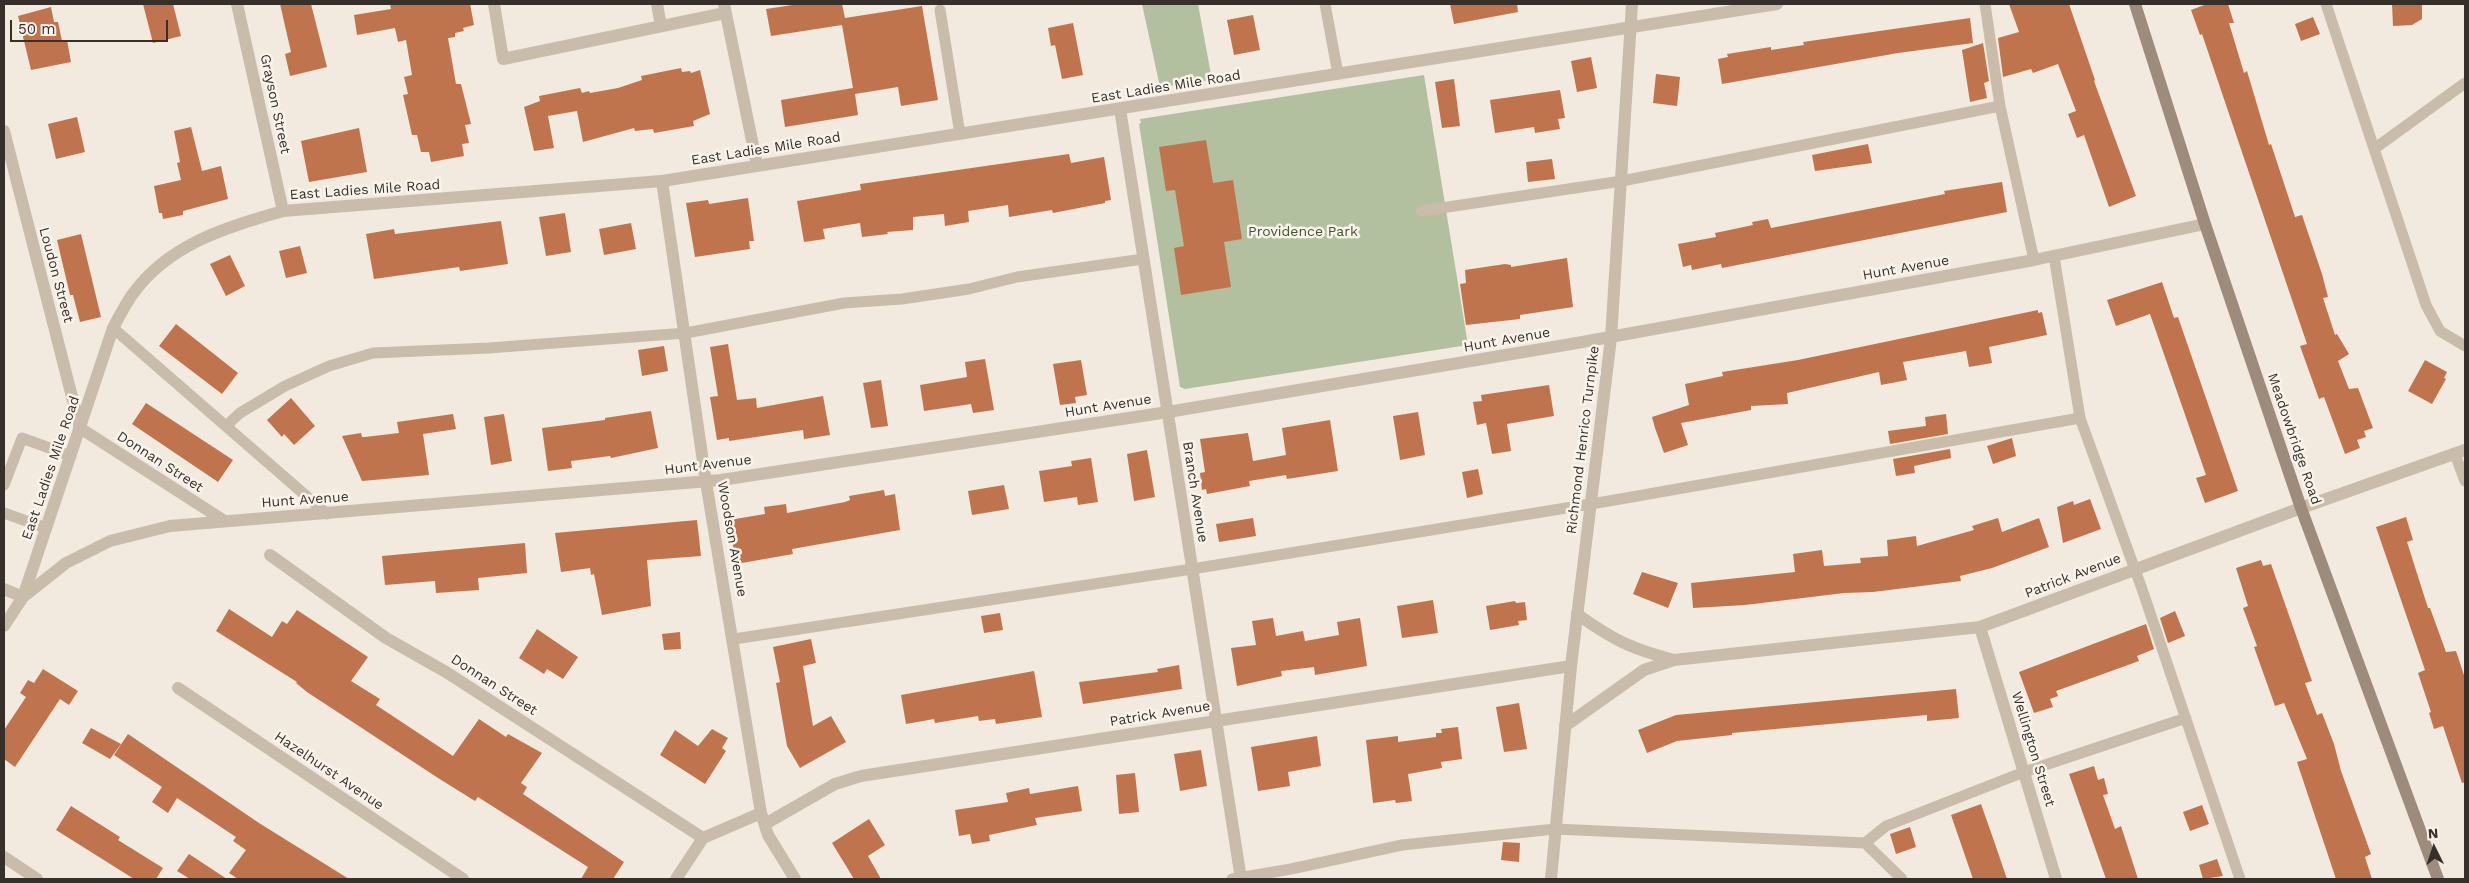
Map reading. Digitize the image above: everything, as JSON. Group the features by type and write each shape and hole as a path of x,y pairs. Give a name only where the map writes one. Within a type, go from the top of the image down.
{"main road":[{"name":"Meadowbridge Road","path":"2135,4 2205,224 2301,508 2438,879"}],"street":[{"name":"Grayson Street","path":"237,4 283,211"},
{"path":"494,4 503,59 661,26 724,8 757,165"},
{"path":"656,4 661,26"},
{"name":"Richmond Henrico Turnpike","path":"1551,879 1570,666 1611,338 1632,4"},
{"name":"East Ladies Mile Road","path":"4,626 23,597 113,328 133,294 160,265 193,241 225,228 283,211 662,181 1777,4"},
{"name":"Branch Avenue","path":"1120,109 1168,412 1238,879"},
{"name":"Loudon Street","path":"4,130 80,428"},
{"name":"Woodson Avenue","path":"662,181 686,333 706,482 763,818"},
{"name":"Hunt Avenue","path":"23,597 66,563 110,541 170,526 223,520 327,514 706,482 1168,412 1611,338 2034,260 2205,224"},
{"name":"Donnan Street","path":"80,428 223,520"},
{"name":"Patrick Avenue","path":"1565,726 1644,670 1674,660 1980,627 2301,508 2460,452"},
{"name":"Donnan Street","path":"270,555 386,638 446,672 703,838"},
{"path":"4,589 23,597"},
{"name":"Patrick Avenue","path":"1577,614 1610,638 1639,651 1674,660"},
{"name":"Wellington Street","path":"1980,627 2056,879"},
{"name":"Patrick Avenue","path":"703,838 763,818 835,784 861,776 1570,666"},
{"name":"Hazelhurst Avenue","path":"178,688 463,879"},
{"path":"763,818 768,835 795,879"},
{"path":"676,879 703,838"},
{"path":"4,857 38,879"}],"lane":[{"path":"1325,4 1338,74"},
{"path":"1985,4 2000,106 2034,260"},
{"path":"2326,4 2426,305 2440,331 2465,346"},
{"path":"940,10 960,134"},
{"path":"2374,149 2465,84"},
{"path":"1421,211 1622,181 2000,106"},
{"path":"2054,256 2080,418 2135,569 2240,879"},
{"path":"227,425 240,413 285,386 329,366 373,353 489,348 686,333 844,303 902,299 969,289 1017,277 1143,259"},
{"path":"113,328 227,425 327,514"},
{"path":"734,640 1192,569 1590,504 2080,418"},
{"path":"4,485 22,438 71,456"},
{"path":"2460,452 2465,481"},
{"path":"4,513 46,528"},
{"path":"1238,879 1402,845 1555,829 1865,843 1886,826 2024,772 2186,718"},
{"path":"1865,843 1902,879"}],"green space":[{"path":"1142,4 1198,4 1212,80 1160,87"},
{"name":"Providence Park","path":"1424,75 1468,345 1185,389 1180,387 1139,124 1141,123 1140,119"}],"building":[{"path":"143,4 173,4 181,36 153,43"},
{"path":"280,4 311,4 327,67 290,76 285,54 291,52"},
{"path":"390,4 470,4 474,25 463,28 464,31 455,33 455,37 448,38 456,84 461,84 471,124 465,125 469,143 462,144 464,156 431,162 429,152 421,152 417,135 412,135 403,95 408,94 404,77 412,75 406,40 398,42 395,28 357,35 354,15 391,9"},
{"path":"799,4 842,4 845,18 922,6 938,100 901,106 898,87 855,94 858,115 785,127 781,100 853,88 842,25 771,36 766,9"},
{"path":"1450,4 1517,4 1518,12 1454,24"},
{"path":"2009,4 2069,4 2094,81 2136,196 2109,207 2084,135 2077,138 2068,114 2076,111 2058,64 2033,73 2031,69 2003,77 1998,38 2019,32"},
{"path":"2207,4 2228,4 2234,23 2229,23 2244,73 2247,71 2269,145 2271,144 2295,217 2302,215 2322,274 2328,297 2323,298 2335,335 2337,334 2349,354 2338,361 2349,389 2358,388 2373,428 2364,431 2366,437 2357,440 2360,448 2345,454 2324,397 2319,399 2300,346 2307,344 2202,34 2200,35 2191,10"},
{"path":"2392,4 2422,4 2422,19 2412,25 2393,26"},
{"path":"51,7 54,22 58,22 62,41 67,40 71,62 31,70 18,16"},
{"path":"1253,15 1260,50 1234,55 1227,20"},
{"path":"2313,17 2320,34 2301,41 2295,24"},
{"path":"1970,18 1973,43 1898,53 1722,84 1718,59 1728,57 1727,54 1771,47 1771,50 1804,45 1803,42"},
{"path":"1073,23 1083,75 1062,79 1055,45 1051,46 1048,28"},
{"path":"1983,43 1989,81 1984,83 1987,98 1970,102 1962,50"},
{"path":"1591,57 1597,88 1577,92 1571,61"},
{"path":"681,68 682,72 690,71 691,73 700,70 710,114 693,121 694,126 654,133 653,129 635,131 634,128 583,142 577,111 548,116 554,148 534,151 524,107 540,101 539,96 580,88 582,93 589,91 590,93 618,88 642,80 641,76"},
{"path":"1656,74 1680,77 1677,106 1653,103"},
{"path":"1454,79 1460,126 1442,128 1435,82"},
{"path":"1560,90 1565,118 1558,119 1560,129 1535,133 1534,127 1495,133 1490,100"},
{"path":"77,117 85,152 56,159 48,124"},
{"path":"191,127 202,171 221,166 228,199 183,211 183,215 163,219 162,213 159,213 154,186 181,180 177,163 180,162 174,131"},
{"path":"359,128 367,172 309,182 301,141"},
{"path":"1206,140 1213,183 1233,180 1242,239 1224,242 1231,287 1181,295 1174,248 1184,246 1175,190 1166,191 1159,147"},
{"path":"1868,144 1872,163 1815,171 1812,155"},
{"path":"1069,154 1071,163 1104,157 1111,200 1105,201 1105,203 1053,213 1052,210 1009,217 1008,205 968,211 969,222 945,226 944,214 913,217 913,230 887,232 888,234 862,237 860,223 823,229 825,239 804,242 797,201 861,190 860,184"},
{"path":"1552,159 1555,179 1528,182 1526,162"},
{"path":"2002,182 2007,212 1722,268 1721,264 1692,270 1691,265 1683,267 1678,244 1716,237 1715,233 1753,225 1752,222 1768,219 1771,228 1945,194 1944,191"},
{"path":"748,198 754,241 749,241 750,249 695,257 686,203 708,200 709,204"},
{"path":"565,213 571,252 546,256 539,217"},
{"path":"501,221 508,264 460,271 459,267 374,279 366,234 394,229 395,234"},
{"path":"631,223 636,249 604,255 599,229"},
{"path":"81,234 101,317 80,322 73,295 70,295 57,240"},
{"path":"300,246 307,273 286,278 279,251"},
{"path":"230,255 245,286 226,296 210,264"},
{"path":"1567,258 1573,307 1520,315 1520,319 1466,325 1460,284 1466,283 1465,270 1505,264 1511,265 1511,267"},
{"path":"2162,282 2174,318 2178,317 2238,491 2205,503 2196,478 2206,475 2150,314 2116,326 2107,300"},
{"path":"2038,310 2038,313 2042,312 2047,335 1989,347 1992,363 1969,367 1966,351 1903,362 1907,380 1881,385 1879,372 1787,393 1788,404 1751,406 1751,410 1681,423 1688,445 1664,453 1655,428 1652,417 1689,405 1685,384 1723,376 1722,372 1798,360"},
{"path":"176,324 238,373 222,394 159,346"},
{"path":"728,344 737,400 756,398 757,408 823,396 830,435 804,439 803,430 729,441 729,438 717,440 710,397 718,396 710,347"},
{"path":"664,346 668,371 642,376 638,350"},
{"path":"985,359 994,410 973,413 971,404 924,411 920,385 967,377 965,362"},
{"path":"1081,360 1087,395 1075,397 1076,403 1060,405 1053,364"},
{"path":"2425,360 2447,372 2444,378 2446,379 2432,404 2408,391"},
{"path":"881,380 888,426 871,428 863,383"},
{"path":"1549,385 1554,416 1507,424 1511,451 1492,454 1486,423 1477,425 1473,402 1482,401 1481,395"},
{"path":"291,398 315,426 294,445 284,434 282,437 267,420"},
{"path":"146,403 233,460 218,482 132,424"},
{"path":"651,411 658,448 611,458 610,456 571,461 572,468 548,471 542,428 605,420 605,418"},
{"path":"1418,412 1425,455 1400,460 1393,416"},
{"path":"453,414 456,429 423,434 429,475 362,481 342,436 361,433 362,437 365,437 399,433 397,422"},
{"path":"504,414 512,461 491,465 484,417"},
{"path":"1946,414 1948,434 1890,444 1888,431 1926,426 1925,417"},
{"path":"1330,420 1338,471 1287,479 1286,475 1249,481 1250,486 1207,494 1206,489 1202,490 1200,473 1205,472 1200,439 1248,433 1253,461 1286,455 1282,428"},
{"path":"2012,438 2016,456 1993,464 1987,446"},
{"path":"1950,449 1951,458 1914,466 1915,473 1896,476 1893,459"},
{"path":"1147,450 1155,497 1134,501 1127,454"},
{"path":"1091,458 1098,502 1078,505 1077,497 1044,502 1039,471 1072,466 1071,461"},
{"path":"1478,469 1483,494 1467,498 1462,472"},
{"path":"1004,485 1009,509 972,515 968,491"},
{"path":"884,490 885,496 895,494 900,530 792,549 793,554 736,564 729,520 765,514 764,507 786,504 787,513 845,502 850,500 849,496"},
{"path":"2090,499 2101,529 2063,543 2057,507 2073,501 2074,505"},
{"path":"2406,517 2413,540 2407,542 2428,608 2430,608 2446,652 2456,651 2465,678 2465,782 2462,783 2443,726 2434,729 2429,713 2431,712 2418,673 2425,670 2376,527"},
{"path":"1253,518 1256,536 1219,542 1216,524"},
{"path":"1998,518 2002,532 2039,518 2049,547 1992,568 1960,576 1961,581 1745,605 1693,608 1691,583 1795,572 1793,554 1822,550 1824,566 1861,563 1860,558 1888,556 1887,540 1916,536 1917,546 1974,530 1972,526"},
{"path":"697,520 701,556 647,560 651,606 602,615 594,574 591,575 590,568 561,572 555,533"},
{"path":"525,543 527,573 478,578 479,590 436,593 435,581 385,585 382,556"},
{"path":"2261,560 2263,566 2271,564 2312,681 2305,683 2317,715 2322,713 2334,744 2341,771 2371,854 2365,857 2372,879 2336,879 2297,762 2307,759 2284,703 2275,706 2254,647 2257,646 2243,608 2248,606 2236,568"},
{"path":"1642,572 1678,583 1668,608 1633,594"},
{"path":"1433,600 1438,633 1402,638 1397,606"},
{"path":"1515,601 1516,603 1525,602 1527,620 1518,621 1519,625 1490,630 1486,606"},
{"path":"229,609 272,637 282,621 287,624 297,610 368,657 351,681 380,699 376,705 453,756 479,719 506,737 508,734 542,753 521,783 527,787 523,794 624,862 613,879 581,879 588,867 478,797 475,801 438,778 307,692 297,682 216,631"},
{"path":"2175,611 2185,636 2168,643 2160,618"},
{"path":"1000,613 1003,630 984,633 981,616"},
{"path":"1273,618 1276,636 1303,631 1305,641 1339,635 1337,622 1360,618 1367,666 1315,675 1314,667 1281,671 1282,676 1237,686 1231,648 1256,645 1252,621"},
{"path":"2146,624 2154,649 2137,656 2139,661 2056,691 2058,696 2050,699 2053,707 2034,713 2019,672"},
{"path":"537,629 578,657 563,679 547,669 544,674 519,658"},
{"path":"680,632 681,649 664,650 662,634"},
{"path":"811,639 816,663 803,666 813,726 831,716 846,742 800,768 787,746 776,683 780,682 773,647"},
{"path":"1179,665 1182,689 1083,704 1079,682 1158,672 1157,669"},
{"path":"43,669 78,691 69,705 60,699 15,767 4,759 4,730 26,697 20,693 28,680 34,683"},
{"path":"1034,671 1042,717 996,724 995,719 979,721 978,716 935,723 934,719 906,724 901,695"},
{"path":"1956,689 1959,718 1927,721 1927,715 1732,733 1732,735 1677,741 1647,753 1638,730 1676,715"},
{"path":"1519,703 1527,749 1504,752 1496,707"},
{"path":"1458,727 1462,759 1441,762 1442,768 1408,774 1412,801 1396,803 1395,800 1373,803 1366,740 1398,736 1398,742 1436,737 1436,733 1442,733 1441,729"},
{"path":"91,728 121,744 110,759 82,743"},
{"path":"712,729 728,738 722,748 726,751 705,784 660,755 675,730 698,746"},
{"path":"128,734 259,823 349,879 238,879 229,873 246,850 233,841 236,837 177,798 168,813 152,802 162,787 114,755"},
{"path":"1317,736 1321,766 1288,772 1290,786 1258,791 1251,747"},
{"path":"1201,750 1207,786 1180,791 1174,754"},
{"path":"2094,766 2098,780 2104,778 2108,794 2103,795 2115,829 2121,826 2138,879 2106,879 2069,774"},
{"path":"1135,773 1139,812 1119,814 1116,775"},
{"path":"1078,786 1082,811 1035,818 1037,825 989,835 990,841 972,844 970,834 959,836 955,810 1008,802 1006,793 1029,788 1030,794"},
{"path":"1981,804 2007,879 1973,879 1951,815"},
{"path":"2202,805 2209,824 2190,831 2183,812"},
{"path":"71,806 120,837 118,840 163,868 156,879 134,879 56,830"},
{"path":"869,819 885,845 868,856 881,879 854,879 832,843"},
{"path":"1910,827 1916,847 1896,854 1890,834"},
{"path":"1503,842 1520,843 1519,862 1501,860"},
{"path":"189,854 227,879 190,879 177,871"},
{"path":"2217,859 2223,876 2203,879 2199,865"}]}
